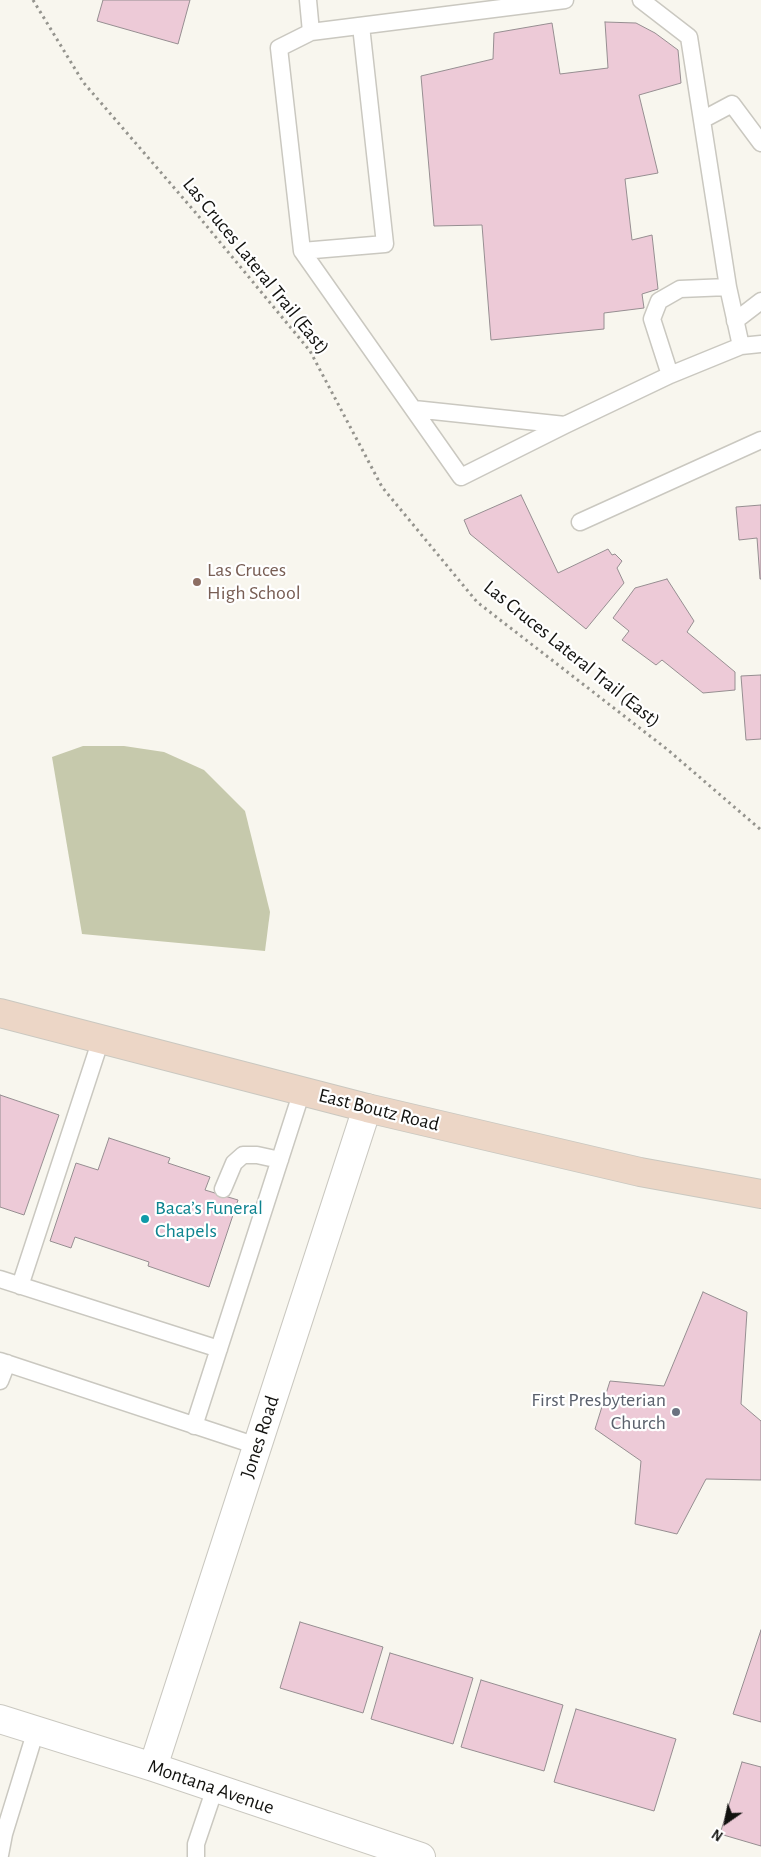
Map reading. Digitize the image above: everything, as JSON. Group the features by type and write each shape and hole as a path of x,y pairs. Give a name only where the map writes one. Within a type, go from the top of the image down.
{"main road":[{"name":"East Boutz Road","path":"0,1013 366,1108 640,1172 761,1194"}],"street":[{"name":"Jones Road","path":"153,1767 366,1108"},
{"name":"Montana Avenue","path":"0,1719 215,1788 387,1852 421,1857"}],"lane":[{"path":"308,0 311,32"},
{"path":"565,0 465,6 361,26 311,32 279,48 302,251 461,477 670,375 741,346 761,344"},
{"path":"641,0 689,37 728,287 741,346"},
{"path":"302,251 385,244 361,26"},
{"path":"702,120 732,104 761,143"},
{"path":"670,375 652,319 659,301 680,289 728,287"},
{"path":"735,321 761,302"},
{"path":"414,409 565,425"},
{"path":"580,522 761,440"},
{"path":"20,1286 101,1039"},
{"path":"194,1426 302,1091"},
{"path":"224,1189 234,1163 243,1155 257,1155 280,1160"},
{"path":"0,1280 219,1349"},
{"path":"0,1381 3,1362 257,1446"},
{"path":"0,1855 4,1834 36,1730"},
{"path":"196,1857 196,1844 215,1788"}],"path":[{"name":"Las Cruces Lateral Trail (East)","path":"33,0 83,82 195,212 310,352 382,487 477,602 668,750 761,830"}],"green space":[{"path":"83,746 124,746 164,752 204,770 245,811 270,912 265,951 82,934 52,757"}],"building":[{"path":"103,0 190,0 178,44 97,21"},
{"path":"605,22 636,23 655,33 678,50 681,83 639,95 658,173 625,179 632,240 652,235 658,289 642,294 644,308 604,313 604,329 491,340 482,225 434,226 421,76 493,59 494,33 552,23 560,74 608,68"},
{"path":"521,495 558,573 608,549 612,555 615,554 622,561 617,568 624,583 586,629 470,534 464,520"},
{"path":"761,505 760,579 757,538 739,540 736,507"},
{"path":"667,579 694,621 687,632 735,672 735,690 703,693 662,660 656,665 622,640 629,631 613,618 635,588"},
{"path":"761,675 761,739 746,740 741,676"},
{"path":"0,1095 59,1115 24,1215 0,1207"},
{"name":"Baca’s Funeral Chapels","path":"109,1138 170,1158 168,1163 210,1177 205,1190 238,1200 209,1287 148,1266 149,1262 75,1237 71,1248 50,1241 76,1163 98,1170"},
{"name":"First Presbyterian Church","path":"703,1292 747,1312 741,1404 761,1421 761,1480 706,1479 677,1534 635,1524 641,1461 595,1429 610,1381 664,1386"},
{"path":"300,1622 383,1647 363,1713 280,1688"},
{"path":"761,1630 761,1722 733,1714"},
{"path":"390,1653 473,1678 453,1744 371,1719"},
{"path":"481,1680 563,1705 544,1771 461,1747"},
{"path":"576,1709 676,1739 654,1811 554,1782"},
{"path":"742,1762 761,1767 761,1846 720,1834"}],"place":[{"name":"Las Cruces High School","path":"197,582"},
{"name":"Baca’s Funeral Chapels","path":"145,1219"},
{"name":"First Presbyterian Church","path":"676,1412"}]}
